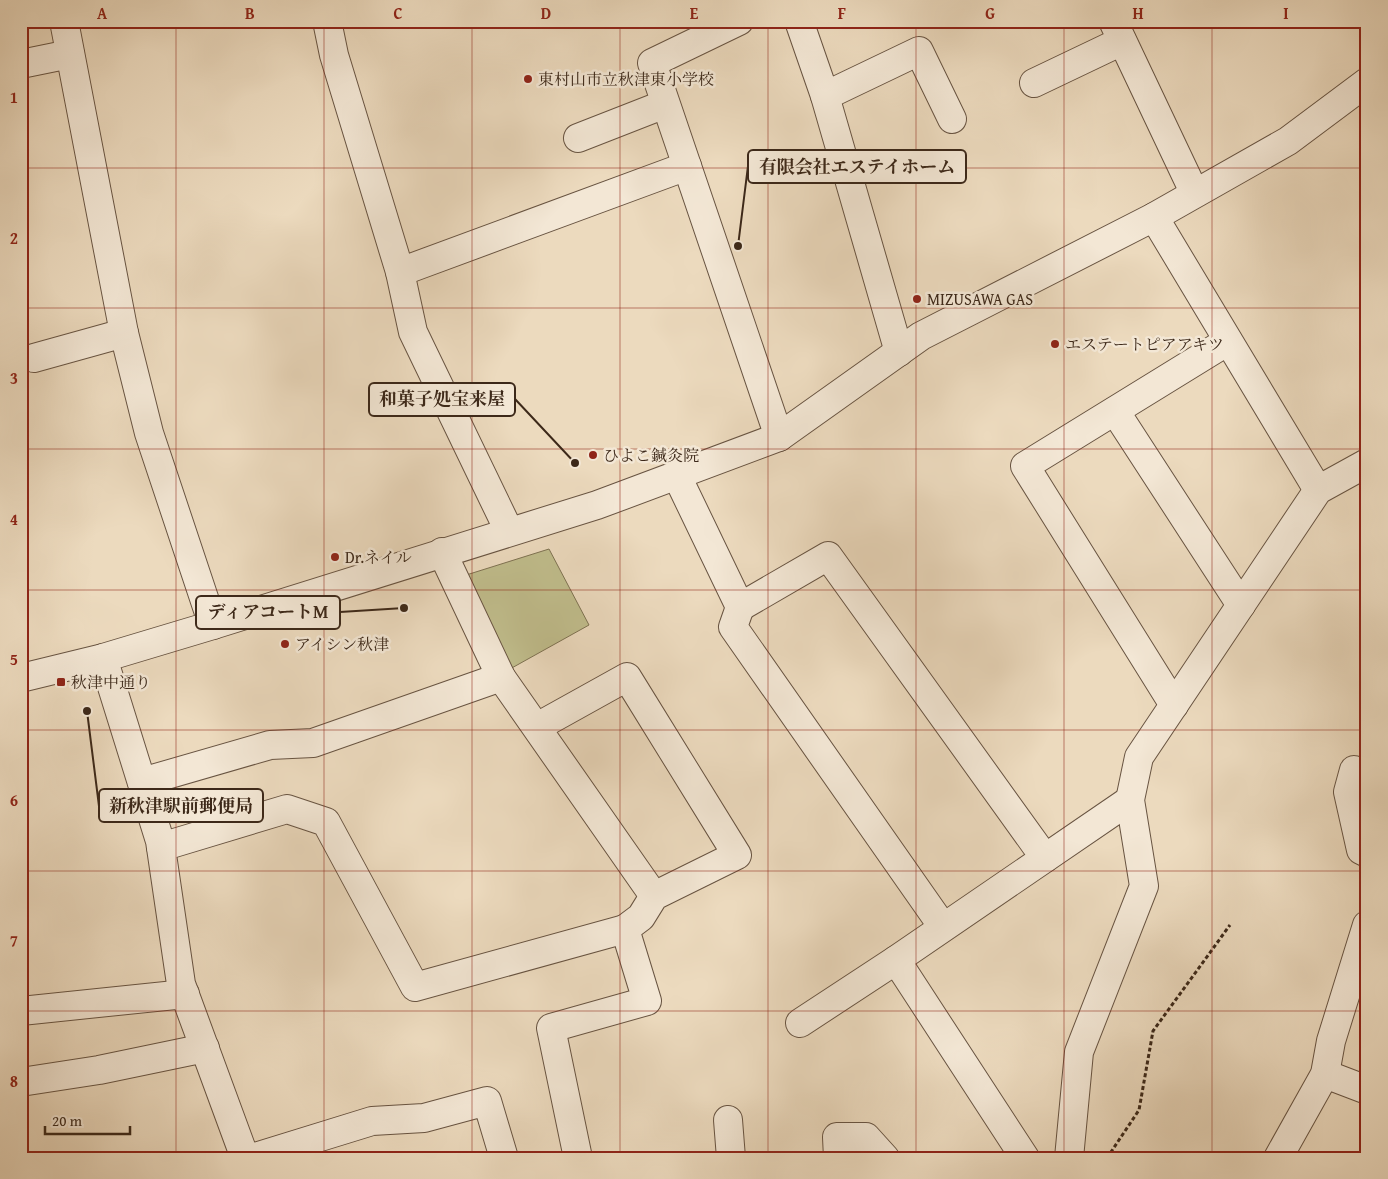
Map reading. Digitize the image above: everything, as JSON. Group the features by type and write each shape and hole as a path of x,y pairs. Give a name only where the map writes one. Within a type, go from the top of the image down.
{"street":[{"path":"64,21 124,333 150,433 213,626"},
{"path":"327,21 334,55 400,272 413,332 509,531"},
{"path":"739,21 652,62 780,437"},
{"path":"799,21 824,96 898,352"},
{"path":"1034,83 1117,31 1194,192"},
{"path":"824,96 919,51 952,119"},
{"path":"21,64 70,54"},
{"path":"21,678 103,658 213,626 442,552 597,505 780,437 921,336 1154,218 1194,192 1288,140 1367,82"},
{"path":"578,138 665,104"},
{"path":"400,272 687,166"},
{"path":"1154,218 1318,490"},
{"path":"34,358 124,333"},
{"path":"1174,705 1025,466 1228,341"},
{"path":"1115,411 1241,605"},
{"path":"1069,1158 1078,1052 1144,886 1130,800 1139,757 1318,490 1367,463"},
{"path":"677,476 740,607"},
{"path":"442,552 501,677 654,896"},
{"path":"942,927 733,627 740,607 828,556 1045,858"},
{"path":"103,658 161,847 181,984 245,1158"},
{"path":"142,782 270,745 313,743 501,677"},
{"path":"161,847 287,809 326,822 415,987 625,930 642,917 654,896 738,855 626,677 537,726"},
{"path":"1354,770 1348,792 1361,850 1367,853"},
{"path":"800,1023 896,960 1130,800"},
{"path":"1278,1158 1325,1074 1332,1041 1362,953 1367,925"},
{"path":"578,1158 551,1028 647,1000 625,930"},
{"path":"896,960 1025,1158"},
{"path":"21,1011 185,994"},
{"path":"21,1082 99,1070 205,1048"},
{"path":"1325,1074 1367,1090"},
{"path":"252,1158 327,1147 372,1121 424,1118 487,1101 504,1158"},
{"path":"728,1120 732,1158"},
{"path":"838,1158 837,1137 866,1137 885,1158"}],"path":[{"path":"1107,1158 1139,1110 1153,1031 1230,925"}],"shaded area":[{"path":"549,549 589,625 510,669 463,576"}],"place":[{"name":"東村山市立秋津東小学校","path":"528,79"},
{"name":"有限会社エステイホーム","path":"738,246"},
{"name":"MIZUSAWA GAS","path":"917,299"},
{"name":"エステートピアアキツ","path":"1055,344"},
{"name":"ひよこ鍼灸院","path":"593,455"},
{"name":"和菓子処宝来屋","path":"575,463"},
{"name":"Dr.ネイル","path":"335,557"},
{"name":"ディアコートM","path":"404,608"},
{"name":"アイシン秋津","path":"285,644"},
{"name":"秋津中通り","path":"61,682"},
{"name":"新秋津駅前郵便局","path":"87,711"}]}
